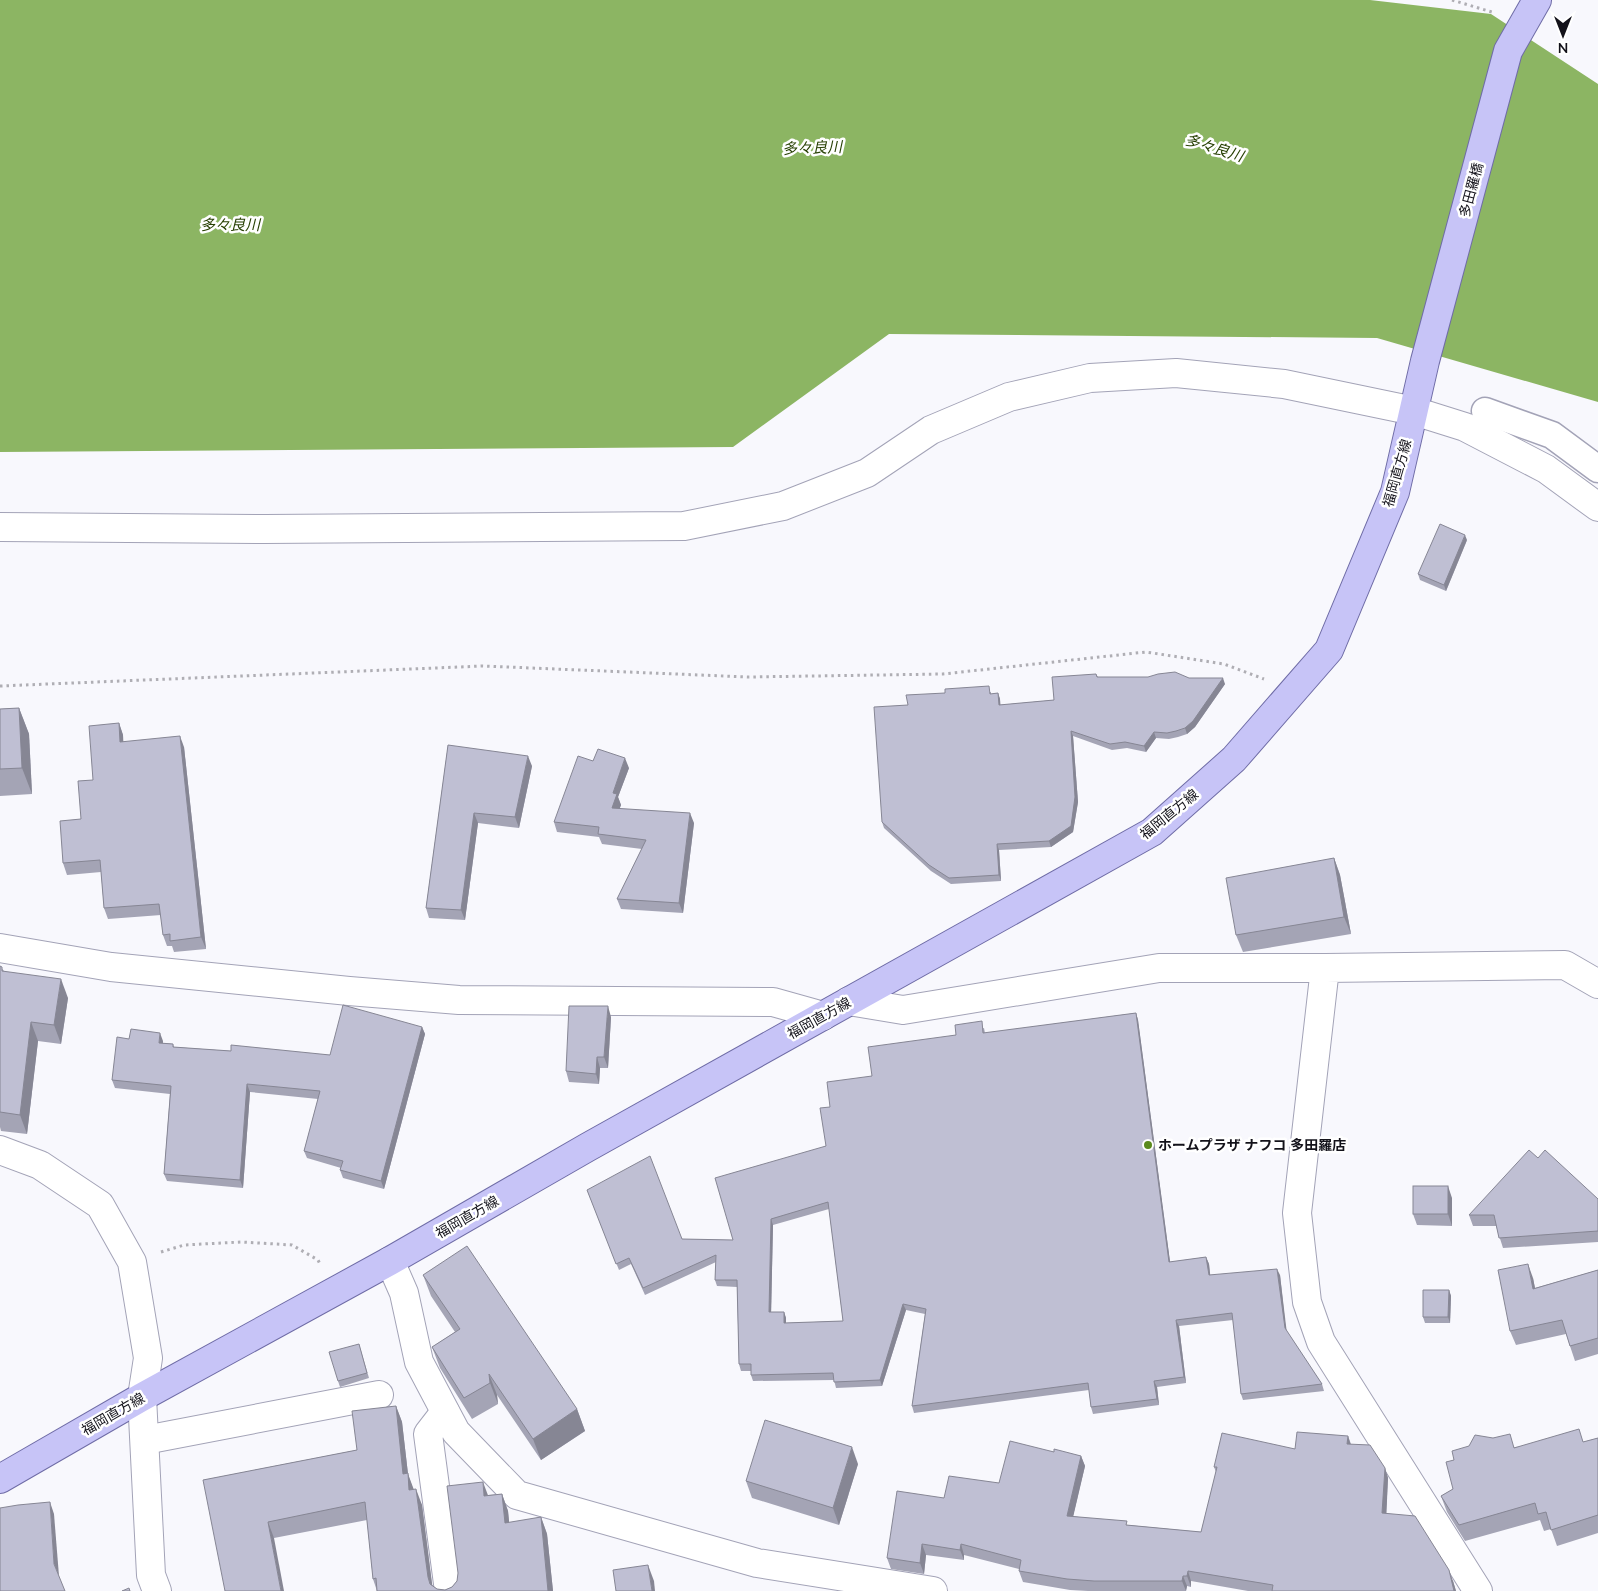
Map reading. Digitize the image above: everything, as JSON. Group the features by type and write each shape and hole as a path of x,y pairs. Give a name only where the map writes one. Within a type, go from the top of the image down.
{"main road":[{"name":"多田羅橋","path":"1424,361 1508,51 1530,11"},
{"name":"福岡直方線","path":"0,1479 142,1397 390,1261 588,1147 1152,832 1234,759 1329,650 1395,492 1424,361"}],"street":[{"path":"0,527 265,529 684,526 784,506 867,473 931,430 1009,397 1090,378 1176,372 1284,384 1414,411 1465,427 1546,469 1598,506"},
{"path":"1485,411 1552,435 1598,469"},
{"path":"0,948 110,967 349,991 459,1000 773,1002 823,1016"},
{"path":"850,1001 903,1010 1159,968 1565,965 1598,984"},
{"path":"1325,968 1297,1213 1306,1302 1320,1342 1478,1591"},
{"path":"0,1150 40,1165 100,1205 132,1262 148,1358 142,1397 151,1575 157,1591"},
{"path":"390,1261 404,1293 419,1362 445,1412 456,1432 518,1495 757,1563 933,1591"},
{"path":"145,1440 379,1395"},
{"path":"445,1412 428,1434 449,1591"}],"path":[{"path":"1452,0 1530,11"},
{"path":"0,686 483,666 748,677 943,674 1146,652 1224,664 1295,690"},
{"path":"132,1262 184,1245 241,1242 292,1245 318,1260 336,1291"}],"water":[{"name":"多々良川","path":"0,0 1370,0 1491,14 1598,84 1598,402 1377,338 889,334 733,447 0,452"}],"building":[{"path":"1440,524 1465,535 1444,585 1418,574"},
{"path":"1175,672 1189,678 1223,678 1193,721 1185,728 1167,733 1154,732 1144,746 1125,742 1110,744 1071,731 1075,797 1071,826 1049,841 997,844 999,875 949,878 929,865 882,822 874,707 908,705 906,695 945,693 945,689 989,686 990,694 998,693 999,705 1054,700 1052,677 1096,674 1097,677 1148,677"},
{"path":"19,708 22,768 0,769 0,709"},
{"path":"119,723 120,742 180,736 201,937 170,941 170,934 163,935 159,904 104,908 100,860 63,863 60,821 81,819 78,781 93,780 89,726"},
{"path":"448,745 528,756 515,817 474,813 461,910 426,908"},
{"path":"598,749 625,758 613,793 617,794 612,808 690,813 679,903 617,899 646,840 598,834 599,827 554,822 578,756 593,761"},
{"path":"1334,858 1344,917 1236,935 1226,878"},
{"path":"0,966 2,971 61,979 54,1025 31,1022 20,1115 0,1112"},
{"path":"343,1005 422,1027 381,1181 340,1170 343,1161 304,1151 320,1091 247,1084 240,1180 164,1174 171,1086 112,1080 117,1037 129,1039 131,1029 160,1033 159,1043 173,1044 173,1047 231,1051 231,1045 330,1055"},
{"path":"569,1006 608,1006 604,1057 597,1057 596,1074 566,1071"},
{"path":"1136,1013 1169,1262 1206,1257 1209,1275 1277,1269 1285,1328 1322,1384 1241,1394 1232,1313 1176,1320 1184,1377 1154,1381 1157,1399 1091,1407 1088,1383 912,1406 926,1309 903,1304 880,1380 834,1382 833,1373 751,1375 751,1364 739,1364 737,1280 715,1280 716,1255 643,1288 629,1258 616,1264 587,1190 650,1156 682,1239 733,1240 715,1178 826,1146 820,1108 830,1107 827,1082 872,1076 868,1047 956,1035 955,1025 982,1021 983,1033","holes":["828,1202 843,1321 784,1323 784,1312 769,1312 771,1219"]},
{"path":"1529,1150 1538,1158 1545,1150 1598,1199 1598,1231 1499,1238 1494,1215 1469,1215"},
{"path":"1413,1186 1448,1186 1448,1214 1413,1214"},
{"path":"467,1246 577,1409 533,1439 489,1374 490,1383 464,1398 432,1347 460,1329 423,1275"},
{"path":"1528,1264 1533,1289 1598,1270 1598,1338 1570,1346 1562,1320 1510,1331 1498,1270"},
{"path":"1423,1290 1449,1290 1448,1317 1423,1317"},
{"path":"359,1344 367,1373 338,1381 329,1352"},
{"path":"396,1406 403,1474 408,1473 409,1490 416,1489 430,1584 437,1589 445,1590 452,1587 457,1581 458,1573 447,1486 483,1482 484,1496 502,1494 505,1523 541,1517 548,1591 377,1591 376,1578 373,1579 365,1502 268,1522 281,1591 225,1591 203,1480 357,1450 352,1411"},
{"path":"765,1420 852,1447 833,1508 746,1481"},
{"path":"1579,1429 1583,1442 1598,1438 1598,1515 1551,1530 1546,1512 1538,1514 1535,1503 1459,1525 1441,1496 1453,1489 1446,1462 1454,1460 1452,1451 1469,1446 1475,1435 1493,1438 1510,1434 1514,1448"},
{"path":"1297,1432 1348,1436 1347,1444 1370,1445 1385,1468 1382,1513 1415,1516 1449,1570 1454,1591 1272,1591 1273,1585 1188,1571 1187,1576 1183,1576 1182,1581 1094,1581 1067,1579 1019,1571 1021,1560 961,1544 960,1550 922,1544 920,1563 887,1558 897,1491 944,1498 949,1476 999,1483 1010,1441 1054,1452 1054,1449 1081,1456 1067,1516 1127,1521 1126,1525 1201,1532 1217,1467 1214,1467 1222,1433 1295,1449"},
{"path":"50,1502 54,1564 65,1591 0,1591 0,1508"},
{"path":"648,1565 652,1591 616,1591 613,1570"}],"place":[{"name":"ホームプラザ ナフコ 多田羅店","path":"1148,1145"}]}
